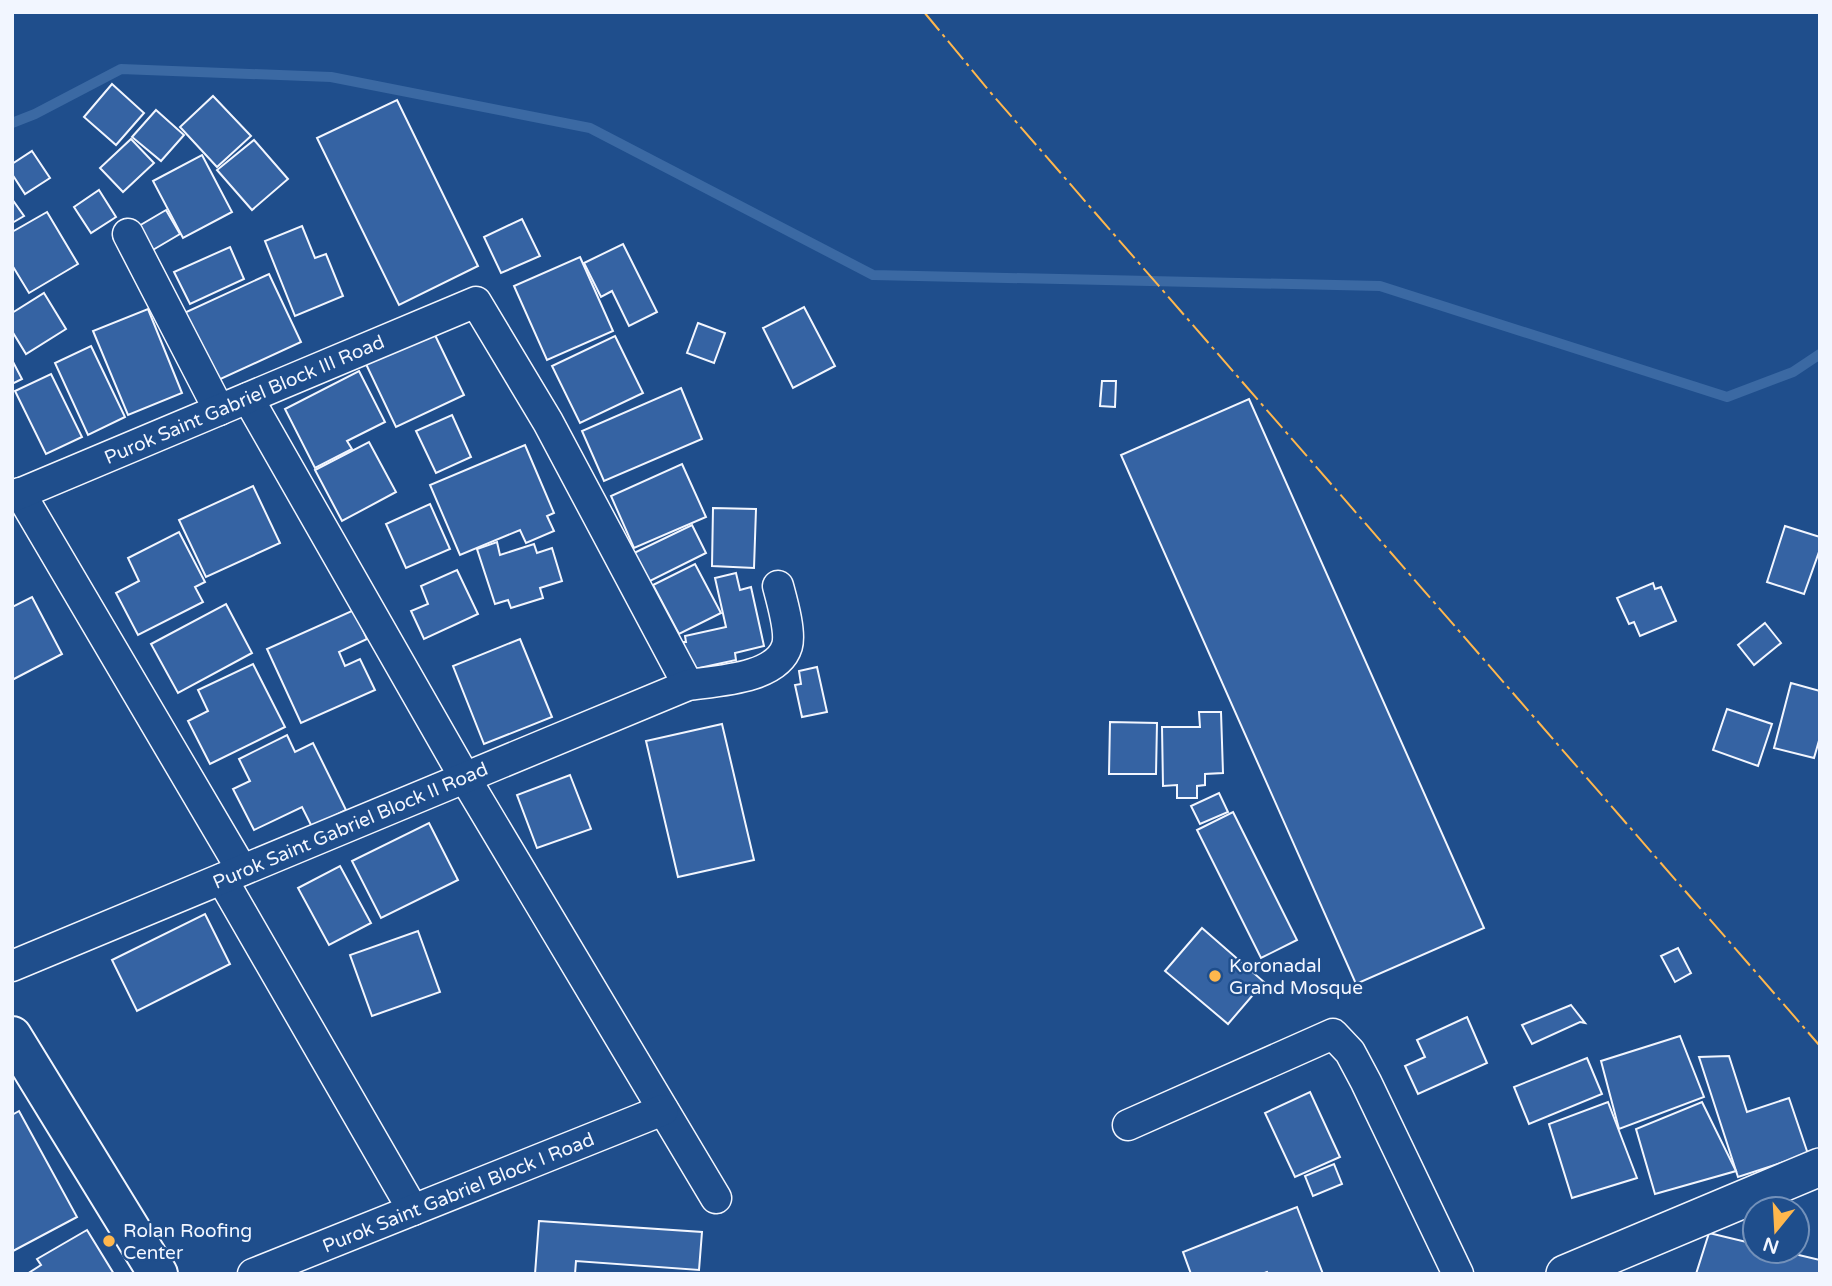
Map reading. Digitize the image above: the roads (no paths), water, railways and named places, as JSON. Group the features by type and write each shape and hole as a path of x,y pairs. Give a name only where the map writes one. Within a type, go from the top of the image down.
{"main road":[{"path":"12,1036 158,1274"}],"street":[{"path":"128,234 219,410"},
{"name":"Purok Saint Gabriel Block III Road","path":"16,495 476,302 548,422 688,685"},
{"path":"248,398 465,778 716,1198"},
{"path":"16,495 232,874 413,1210"},
{"name":"Purok Saint Gabriel Block II Road","path":"12,966 688,685 751,675 774,665 787,646 786,623 778,586"},
{"path":"1128,1125 1334,1034 1350,1052 1366,1082 1458,1274"},
{"name":"Purok Saint Gabriel Block I Road","path":"254,1274 663,1110"},
{"path":"1566,1274 1820,1167"}],"waterway":[{"path":"12,123 35,114 121,69 331,77 590,128 873,275 1380,286 1727,397 1793,372 1820,354"}],"place":[{"name":"Koronadal Grand Mosque","path":"1215,976"},
{"name":"Rolan Roofing Center","path":"109,1241"}]}
